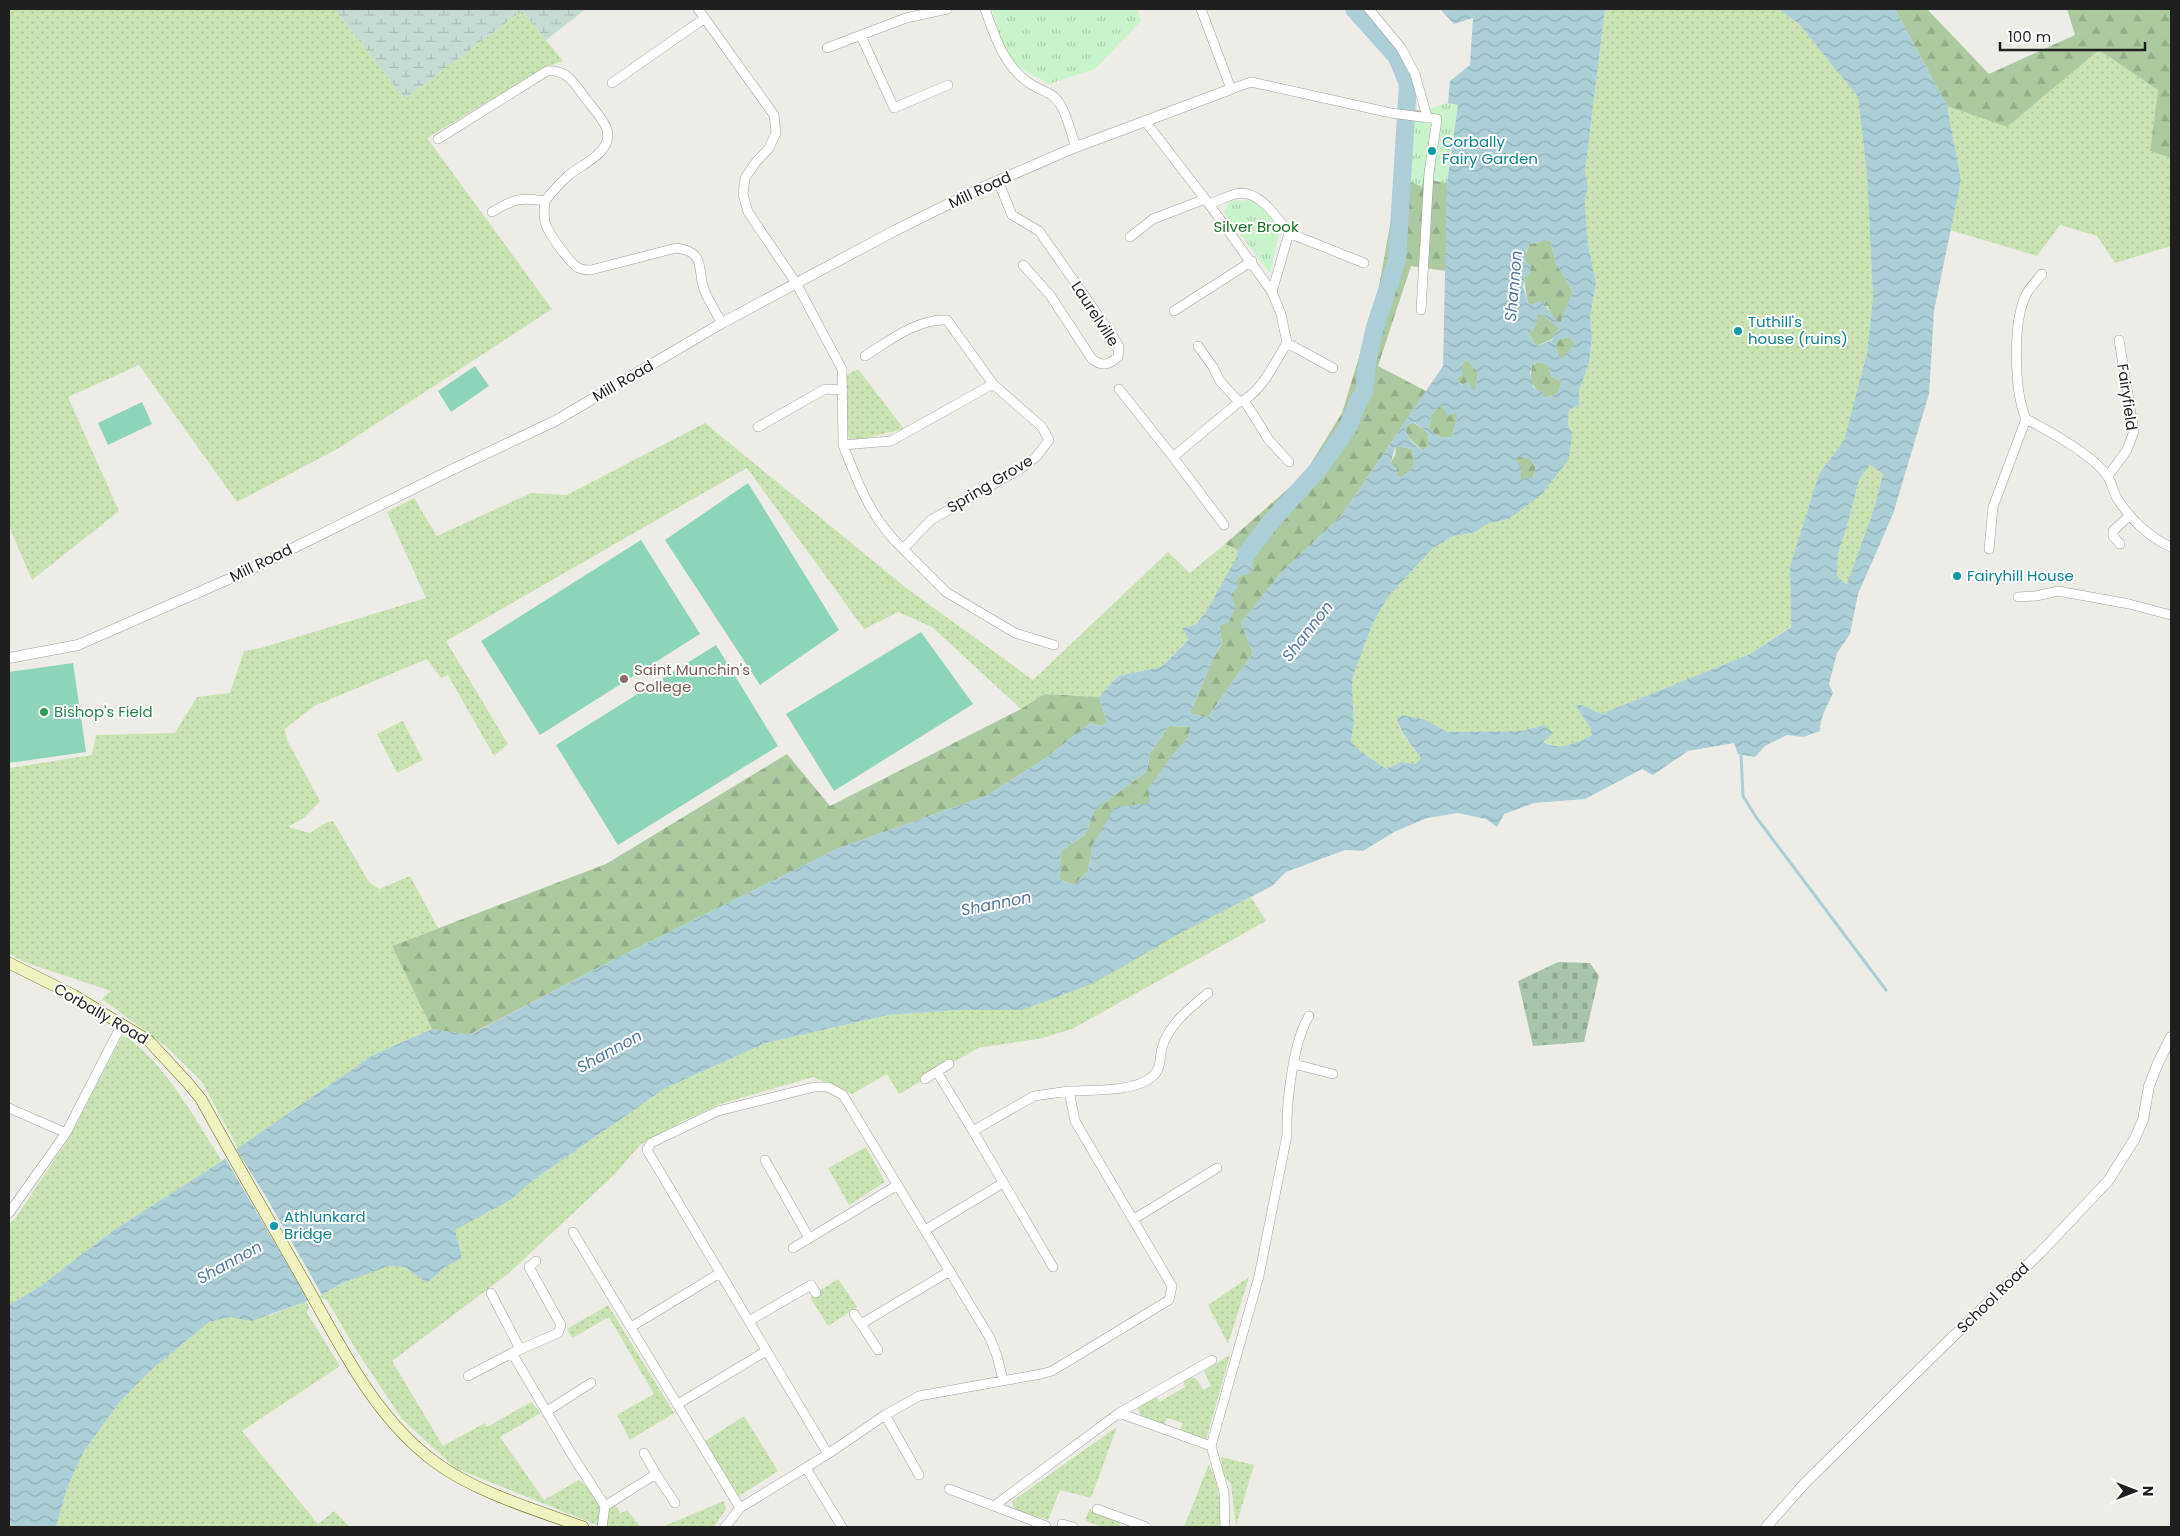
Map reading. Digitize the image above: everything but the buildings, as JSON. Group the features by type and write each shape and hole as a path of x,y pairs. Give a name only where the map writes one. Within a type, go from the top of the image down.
{"main road":[{"name":"Corbally Road","path":"9,964 72,995 149,1041 186,1081 201,1099 314,1298 375,1400 404,1436 456,1477 583,1527"}],"street":[{"path":"698,9 774,115 776,133 769,148 745,178 742,194 748,212 796,283 842,369 843,445 870,508 891,537 946,592 1014,633 1054,645"},
{"path":"827,48 906,18 947,9"},
{"path":"985,9 995,38 1012,69 1032,85 1054,96 1060,104 1076,148"},
{"path":"1201,9 1231,89 1251,82 1391,113 1436,119 1429,173 1421,310"},
{"path":"1369,9 1401,48 1415,74 1426,118"},
{"path":"612,83 705,18"},
{"path":"861,36 894,108 948,85"},
{"path":"438,139 547,71 556,70 565,74 573,81 606,128 607,138 598,155 568,176 545,201 546,224 578,268 591,270 676,248 686,249 695,254 700,262 705,292 722,324"},
{"name":"Mill Road","path":"9,658 78,645 245,572 555,421 722,324 894,231 998,181 1076,148 1231,89"},
{"path":"1144,121 1252,261 1272,292 1281,314 1287,343 1263,382 1173,457"},
{"name":"Laurelville","path":"998,181 1012,214 1039,231 1114,338 1119,347 1118,357 1109,364 1099,365 1092,359 1050,295 1023,265"},
{"path":"1130,237 1153,219 1207,201 1237,194 1252,195 1268,208 1289,233 1364,263"},
{"path":"492,212 512,200 524,198 545,201"},
{"path":"1272,292 1289,233"},
{"path":"1174,311 1252,261"},
{"path":"1989,549 1993,507 2026,419 2018,394 2017,343 2027,293 2042,274"},
{"path":"843,445 891,441 993,384 947,320 937,320 903,332 865,356"},
{"name":"Fairyfield","path":"2108,476 2127,450 2134,431 2119,340"},
{"path":"1287,343 1333,368"},
{"path":"1198,346 1213,367 1220,381 1242,401 1269,440 1289,462"},
{"name":"Spring Grove","path":"903,549 931,520 1020,469 1036,457 1049,440 1042,427 993,384"},
{"path":"758,427 825,389 843,390"},
{"path":"1119,389 1224,525"},
{"path":"2026,419 2066,441 2108,476 2116,497 2130,514 2153,537 2171,547"},
{"path":"2120,544 2113,536 2113,531 2130,514"},
{"path":"2018,597 2058,592 2128,604 2171,615"},
{"path":"973,1131 1034,1096 1070,1091 1115,1089 1132,1086 1150,1078 1160,1066 1162,1048 1180,1016 1208,993"},
{"path":"1225,1527 1224,1492 1211,1446 1259,1276 1287,1135 1286,1117 1294,1064 1302,1028 1309,1016"},
{"path":"9,1213 66,1134 122,1024"},
{"name":"School Road","path":"1766,1527 1805,1483 2040,1253 2108,1180 2134,1140 2143,1120 2149,1086 2171,1037"},
{"path":"925,1078 949,1064"},
{"path":"1294,1064 1333,1074"},
{"path":"937,1072 1053,1268"},
{"path":"828,1454 647,1150 651,1143 718,1111 814,1087 828,1087 843,1095 896,1186 925,1230 990,1338 1003,1380"},
{"path":"725,1527 740,1508 828,1454 885,1415 919,1396 1052,1371 1169,1300 1172,1286 1075,1121 1070,1091"},
{"path":"9,1108 66,1134"},
{"path":"765,1160 809,1238"},
{"path":"1134,1219 1217,1168"},
{"path":"925,1230 1003,1183"},
{"path":"793,1248 896,1186"},
{"path":"574,1232 740,1508"},
{"path":"468,1376 516,1351 558,1333 561,1325 529,1267"},
{"path":"861,1324 950,1271"},
{"path":"631,1327 720,1273"},
{"path":"749,1321 811,1285 816,1293"},
{"path":"490,1293 516,1351 547,1411 605,1506 602,1527"},
{"path":"854,1314 878,1350"},
{"path":"678,1404 766,1350"},
{"path":"994,1506 1119,1412 1212,1360"},
{"path":"547,1411 591,1383"},
{"path":"1119,1412 1211,1446"},
{"path":"885,1415 919,1475"},
{"path":"644,1453 675,1503"},
{"path":"806,1468 842,1527"},
{"path":"605,1506 656,1474"},
{"path":"949,1489 1046,1526"},
{"path":"1097,1509 1126,1524 1146,1527"},
{"path":"1062,1524 1073,1527"}],"green space":[{"path":"9,9 334,9 405,99 522,11 563,61 546,67 427,138 552,309 339,448 237,502 139,365 68,397 119,511 32,580 9,526"},
{"path":"334,9 586,9 546,40 522,11 405,99"},
{"path":"992,9 1137,9 1141,21 1095,69 1049,84 1015,65 999,35"},
{"path":"1605,9 1779,9 1799,24 1858,97 1867,176 1873,297 1867,353 1844,440 1819,474 1790,566 1791,626 1750,654 1601,714 1582,705 1575,705 1589,726 1592,735 1568,746 1555,746 1542,741 1544,725 1521,731 1448,732 1426,720 1397,720 1402,734 1421,758 1415,764 1401,762 1386,769 1360,751 1351,741 1354,723 1352,679 1372,625 1388,597 1432,549 1451,537 1475,532 1489,523 1510,519 1572,435 1568,424 1569,410 1579,405 1579,391 1589,363 1592,338 1590,317 1596,284 1587,238 1585,201 1588,186 1585,172"},
{"path":"1895,9 1927,9 1989,74 2075,35 2067,9 2171,9 2171,158 2150,151 2158,90 2099,50 2007,127 1947,106"},
{"path":"2099,50 2158,90 2150,151 2171,158 2171,246 2115,263 2097,236 2060,225 2037,256 1950,230 1961,180 1947,106 2007,127"},
{"path":"1448,103 1458,105 1447,183 1432,180 1441,116 1421,111"},
{"path":"1401,106 1421,111 1429,133 1426,179 1447,183 1446,271 1411,266 1378,366 1426,391 1342,515 1281,573 1241,623 1253,653 1207,718 1190,713 1212,661 1222,643 1219,625 1236,581 1240,576 1246,554 1225,544 1303,476 1342,413 1377,298 1398,180"},
{"path":"1410,116 1432,122 1422,187 1405,179"},
{"name":"Silver Brook","path":"1251,200 1270,216 1279,233 1270,273 1224,213 1230,201"},
{"path":"1550,240 1556,263 1573,292 1560,324 1551,315 1548,306 1529,306 1524,283 1525,259 1530,244"},
{"path":"1540,313 1559,328 1551,340 1537,346 1529,334 1535,325 1537,315"},
{"path":"1570,337 1575,343 1563,359 1558,358 1556,343 1560,339"},
{"path":"1467,360 1478,372 1476,389 1458,382 1457,378 1462,375 1462,364"},
{"path":"1539,362 1548,365 1551,376 1562,382 1557,394 1545,398 1530,382 1532,365"},
{"path":"475,366 489,386 451,412 438,391"},
{"path":"858,369 904,429 856,440 849,439 846,428 847,375"},
{"path":"142,402 152,424 108,445 98,423"},
{"path":"1441,405 1453,413 1457,413 1452,437 1445,438 1439,436 1429,428 1431,415"},
{"path":"1413,422 1428,433 1429,445 1423,451 1412,441 1406,432 1405,428"},
{"path":"705,423 905,587 1033,680 1168,552 1190,573 1225,544 1240,551 1206,612 1195,625 1189,638 1161,667 1118,676 1099,697 1044,694 1021,709 932,627 898,612 864,629 747,468 446,641 508,744 494,756 448,675 441,678 427,659 314,706 285,729 287,740 320,801 304,818 288,827 310,833 327,822 333,821 369,882 379,889 410,876 438,928 392,946 432,1029 373,1055 238,1148 202,1082 167,1047 102,999 111,991 27,963 9,954 9,768 92,755 96,735 175,733 197,697 230,693 244,651 261,648 426,598 387,512 414,498 437,536 531,493 567,495"},
{"path":"1396,446 1412,449 1414,458 1411,469 1401,477 1397,476 1397,468 1390,464 1395,455"},
{"path":"1518,456 1529,458 1536,467 1533,478 1521,483 1519,466 1516,460"},
{"path":"1870,465 1883,474 1873,512 1848,584 1837,577 1838,554 1859,480"},
{"path":"748,483 839,630 760,685 665,540"},
{"path":"641,540 700,634 540,735 481,641"},
{"path":"921,632 973,704 834,791 786,714"},
{"path":"716,645 778,746 618,845 556,745"},
{"name":"Bishop's Field","path":"73,663 86,752 9,763 9,672"},
{"path":"1044,694 1099,697 1107,723 1101,726 1090,723 1046,758 986,796 839,848 619,957 469,1035 432,1029 392,946 606,864 787,754 830,806 1021,709"},
{"path":"403,721 423,760 397,773 377,734"},
{"path":"1169,726 1191,727 1188,738 1171,757 1150,803 1093,844 1088,871 1074,885 1059,879 1061,851 1085,835 1094,811 1147,771 1150,753"},
{"path":"1251,897 1266,921 1072,1029 1043,1038 978,1048 899,1094 887,1074 852,1094 813,1077 720,1104 681,1122 640,1145 616,1173 508,1274 392,1361 443,1446 485,1423 487,1427 531,1402 541,1413 500,1437 544,1500 579,1480 607,1505 613,1503 621,1513 627,1510 641,1527 602,1527 455,1468 402,1419 358,1353 327,1300 318,1297 361,1275 385,1267 405,1267 427,1283 444,1268 462,1258 454,1230 512,1199 532,1181 667,1087 766,1043 888,1015 959,1010 1022,1010"},
{"path":"1558,962 1590,963 1599,976 1584,1042 1533,1046 1518,981"},
{"path":"123,1035 153,1060 166,1076 222,1161 114,1230 38,1288 9,1305 9,1224 15,1219 69,1138"},
{"path":"866,1147 885,1182 849,1205 828,1168"},
{"path":"1249,1277 1228,1344 1208,1305"},
{"path":"838,1279 857,1307 828,1326 810,1297"},
{"path":"306,1301 309,1307 307,1313 340,1366 242,1431 318,1524 334,1511 350,1527 56,1527 67,1488 84,1451 119,1403 149,1372 209,1322 229,1317 271,1315"},
{"path":"608,1305 674,1413 630,1440 617,1415 654,1394 609,1317 572,1338 567,1329"},
{"path":"1230,1355 1206,1440 1180,1430 1183,1423 1167,1418 1164,1424 1141,1416 1138,1409 1141,1404 1156,1396 1159,1402 1185,1387 1183,1381 1190,1377 1197,1379 1203,1390 1211,1386 1204,1371"},
{"path":"744,1416 778,1471 739,1496 705,1441"},
{"path":"1117,1427 1091,1498 1060,1490 1048,1520 1014,1509 1012,1501"},
{"path":"1221,1457 1254,1465 1236,1526 1231,1485 1223,1474"},
{"path":"1209,1464 1219,1495 1220,1527 1184,1527"},
{"path":"724,1501 726,1509 714,1527 662,1527"},
{"path":"1089,1509 1119,1520 1121,1527 1103,1527 1085,1521"}],"water":[{"name":"Shannon","path":"1440,9 1605,9 1585,172 1588,186 1585,201 1587,238 1596,284 1590,317 1592,337 1589,363 1579,391 1579,405 1569,410 1568,424 1572,434 1569,459 1542,494 1509,519 1489,523 1475,532 1451,537 1432,549 1388,597 1372,625 1352,679 1354,723 1351,741 1360,751 1386,769 1401,762 1415,764 1421,758 1403,734 1397,720 1402,715 1426,720 1448,732 1521,731 1544,725 1553,733 1543,742 1556,746 1568,745 1592,735 1589,726 1575,705 1582,705 1601,714 1750,654 1791,627 1790,566 1819,474 1844,440 1867,353 1873,297 1867,176 1858,97 1799,24 1779,9 1895,9 1947,106 1961,180 1934,311 1929,394 1893,514 1858,594 1850,634 1837,653 1829,684 1833,693 1823,716 1820,731 1803,737 1787,735 1765,746 1755,757 1738,754 1734,743 1688,751 1653,775 1642,769 1585,799 1534,803 1504,814 1497,827 1486,819 1458,813 1427,818 1394,832 1363,851 1345,850 1286,872 1272,886 1175,936 1094,983 1022,1010 959,1010 888,1015 766,1043 667,1087 532,1181 512,1199 455,1230 462,1258 444,1268 427,1283 405,1267 389,1266 345,1282 318,1297 252,1321 229,1317 209,1322 149,1372 119,1403 84,1451 67,1488 56,1527 9,1527 9,1305 38,1288 114,1230 222,1161 373,1055 432,1029 470,1035 619,957 839,848 986,796 1046,758 1090,723 1101,726 1107,723 1099,697 1118,676 1161,667 1189,639 1182,628 1195,625 1206,612 1240,551 1254,560 1251,573 1240,576 1236,581 1238,588 1232,593 1235,608 1229,623 1219,626 1222,642 1190,713 1207,718 1253,653 1241,623 1281,573 1342,515 1443,366 1447,183 1458,105 1448,103 1450,81 1470,65 1473,18 1454,24","holes":["1550,240 1556,263 1573,292 1560,323 1540,301 1529,305 1523,287 1525,277 1530,274 1531,267 1526,261 1526,251 1530,244","1540,313 1559,328 1552,340 1537,346 1529,334 1537,323 1537,315","1570,337 1575,343 1563,358 1559,358 1556,343 1560,339","1467,360 1478,372 1476,389 1472,389 1468,381 1462,385 1458,382 1457,378 1462,375 1462,364","1539,362 1548,365 1551,376 1562,382 1557,394 1545,398 1542,392 1533,387 1530,373 1532,365","1441,405 1448,416 1457,413 1452,437 1445,438 1439,436 1429,428 1431,415","1414,422 1428,433 1429,445 1423,451 1408,436 1405,428","1396,446 1412,449 1414,463 1408,472 1401,477 1397,476 1397,468 1390,464","1518,457 1529,458 1536,467 1533,478 1525,478 1521,482 1521,468 1516,460","1870,465 1883,474 1873,512 1847,584 1837,577 1838,554 1859,480","1169,726 1190,727 1188,738 1171,757 1148,789 1150,803 1115,807 1093,844 1088,871 1074,885 1059,879 1061,851 1085,835 1094,811 1147,771 1150,753"]}],"pier":[{"name":"Athlunkard Bridge","path":"236,1149 265,1195 322,1295 308,1300 225,1158"}],"waterway":[{"path":"1246,554 1268,525 1320,467 1347,429 1364,392 1368,358 1375,327 1397,260 1408,84 1397,57 1354,9"},
{"path":"1741,755 1743,796 1756,817 1886,990"}],"place":[{"name":"Corbally Fairy Garden","path":"1432,151"},
{"name":"Tuthill's house (ruins)","path":"1738,331"},
{"name":"Fairyhill House","path":"1957,576"},
{"name":"Saint Munchin's College","path":"624,679"},
{"name":"Bishop's Field","path":"44,712"},
{"name":"Athlunkard Bridge","path":"274,1226"}]}
